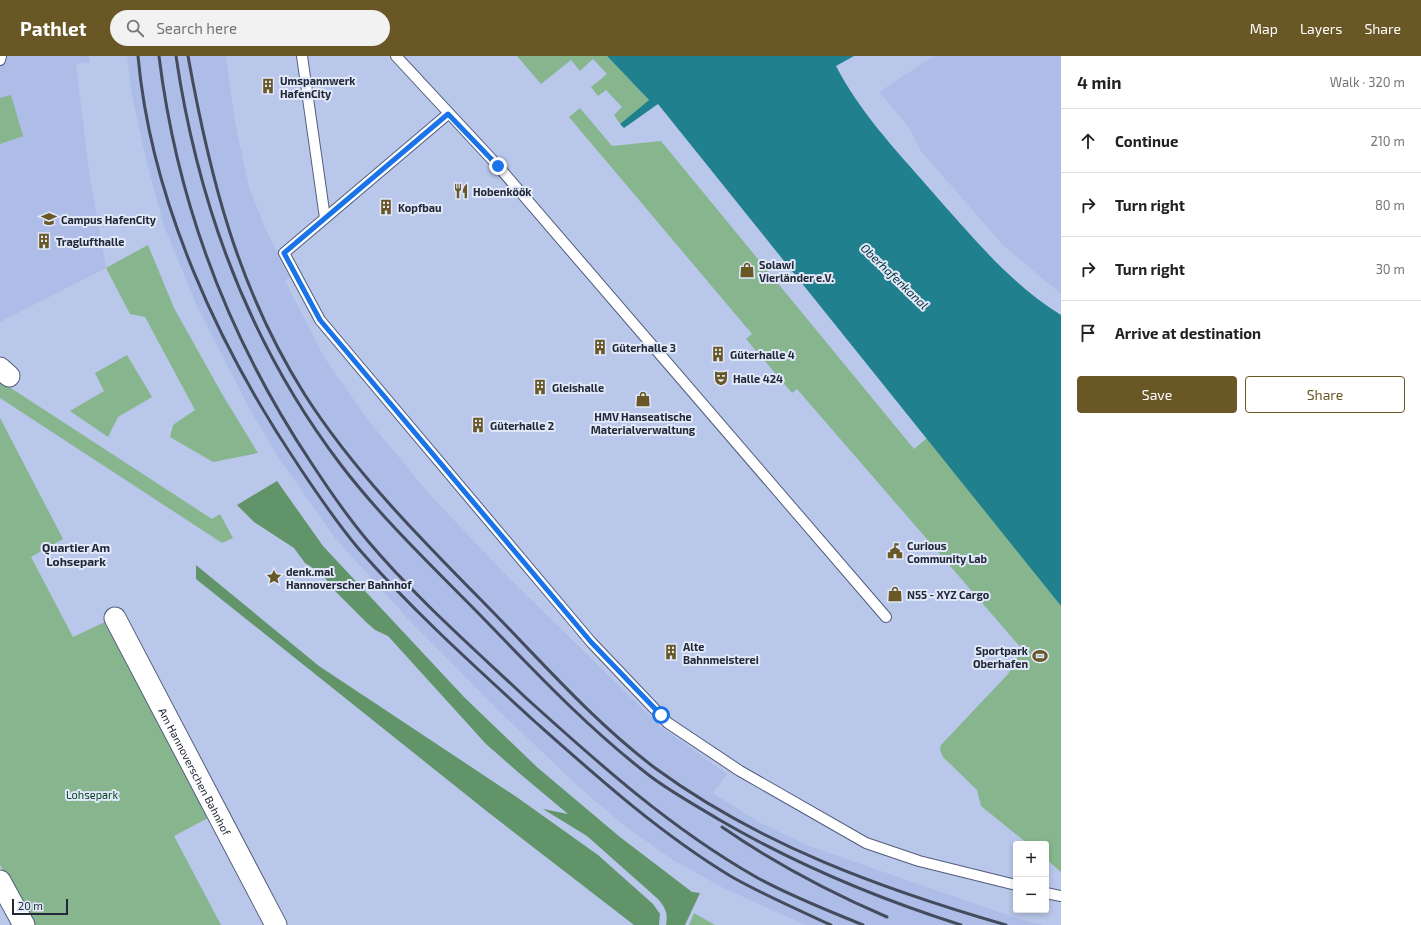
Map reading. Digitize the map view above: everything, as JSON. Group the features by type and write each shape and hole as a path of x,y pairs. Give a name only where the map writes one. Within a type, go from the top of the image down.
{"street":[{"name":"Am Hannoverschen Bahnhof","path":"115,618 276,925"},
{"path":"0,880 24,925"}],"lane":[{"path":"0,60 1,56"},
{"path":"302,56 325,218"},
{"path":"396,56 448,114 498,166 886,618"},
{"path":"448,114 284,253 320,320 591,642 668,723 740,771 866,843 919,861 1013,884"},
{"path":"1049,894 1061,896"}],"shaded area":[{"name":"Campus HafenCity","path":"0,56 89,56 90,62 76,64 89,171 106,268 0,322"},
{"path":"127,56 226,56 235,122 249,187 266,230 290,278 285,281 324,357 365,416 430,495 506,575 660,726 727,774 713,793 759,822 809,846 1019,919 1044,925 806,925 725,889 673,860 626,827 579,787 500,712 409,620 335,538 276,454 248,406 196,304 164,226 147,164 132,95"},
{"path":"934,56 1061,56 1061,294 1003,245 921,151 908,126 879,92"},
{"path":"277,481 323,546 464,697 538,768 620,837 692,892 700,893 685,925 666,925 666,911 658,899 587,836 543,809 568,814 486,744 388,636 375,630 366,622 336,592 322,574 305,563 294,548 254,522 237,505"},
{"path":"196,565 319,666 518,798 598,855 653,904 660,914 659,925 634,925 489,813 196,579"}],"green space":[{"path":"517,56 607,56 649,100 620,124 614,115 622,107 606,90 598,96 591,87 607,74 593,59 580,71 571,60 541,84"},
{"path":"11,95 23,136 0,144 0,98"},
{"path":"580,108 612,146 661,141 914,449 927,438 1061,606 1061,872 1049,862 1049,841 1024,841 981,806 977,790 943,757 940,750 941,745 1008,674 1022,649 797,389 792,393 746,339 752,334 569,117"},
{"path":"148,245 174,308 222,394 258,453 213,462 170,437 173,425 195,410 145,317 130,314 106,268"},
{"path":"127,355 152,397 118,417 108,437 70,411 104,391 95,373"},
{"path":"0,381 212,519 220,514 233,538 222,543 0,398"},
{"name":"Lohsepark","path":"0,418 63,539 31,557 73,637 107,621 208,818 174,836 221,925 32,925 0,865"},
{"path":"694,913 715,925 689,925"}],"water":[{"name":"Oberhafenkanal","path":"607,56 854,56 836,66 855,99 878,129 990,256 1024,288 1061,315 1061,606 658,104 624,128 620,124 649,100"}],"railway":[{"path":"138,56 145,110 157,165 174,218 194,271 217,323 242,373 270,422 335,519 350,538 378,571 442,636 532,719 628,802 679,842 732,877 831,925"},
{"path":"159,56 167,111 179,164 194,217 232,320 256,369 283,417 312,464 360,531 404,581 464,640 607,770 664,816 724,858 756,877 795,897 863,925"},
{"path":"176,56 198,166 232,271 254,322 308,419 341,465 374,505 410,544 564,700 606,739 658,782 718,819 776,851 836,879 929,915 961,925"},
{"path":"188,56 206,146 217,189 244,273 262,314 282,355 305,395 325,424 367,479 414,531 610,731 655,768 695,795 737,820 823,862 914,896 1006,925"},
{"path":"722,827 762,853 802,876 887,917"}],"place":[{"name":"Umspannwerk HafenCity","path":"268,86"},
{"name":"Hobenköök","path":"461,191"},
{"name":"Kopfbau","path":"386,207"},
{"name":"Campus HafenCity","path":"49,219"},
{"name":"Traglufthalle","path":"44,241"},
{"name":"Solawi Vierländer e.V.","path":"747,270"},
{"name":"Güterhalle 3","path":"600,347"},
{"name":"Güterhalle 4","path":"718,354"},
{"name":"Halle 424","path":"721,378"},
{"name":"Gleishalle","path":"540,387"},
{"name":"HMV Hanseatische Materialverwaltung","path":"643,399"},
{"name":"Güterhalle 2","path":"478,425"},
{"name":"Curious Community Lab","path":"895,551"},
{"name":"denk.mal Hannoverscher Bahnhof","path":"274,577"},
{"name":"N55 - XYZ Cargo","path":"895,594"},
{"name":"Alte Bahnmeisterei","path":"671,652"},
{"name":"Sportpark Oberhafen","path":"1040,656"}],"district":[{"name":"Quartier Am Lohsepark","path":"76,554"}],"route":[{"path":"498,166 448,114 284,253 320,320 591,642 661,715"}]}
